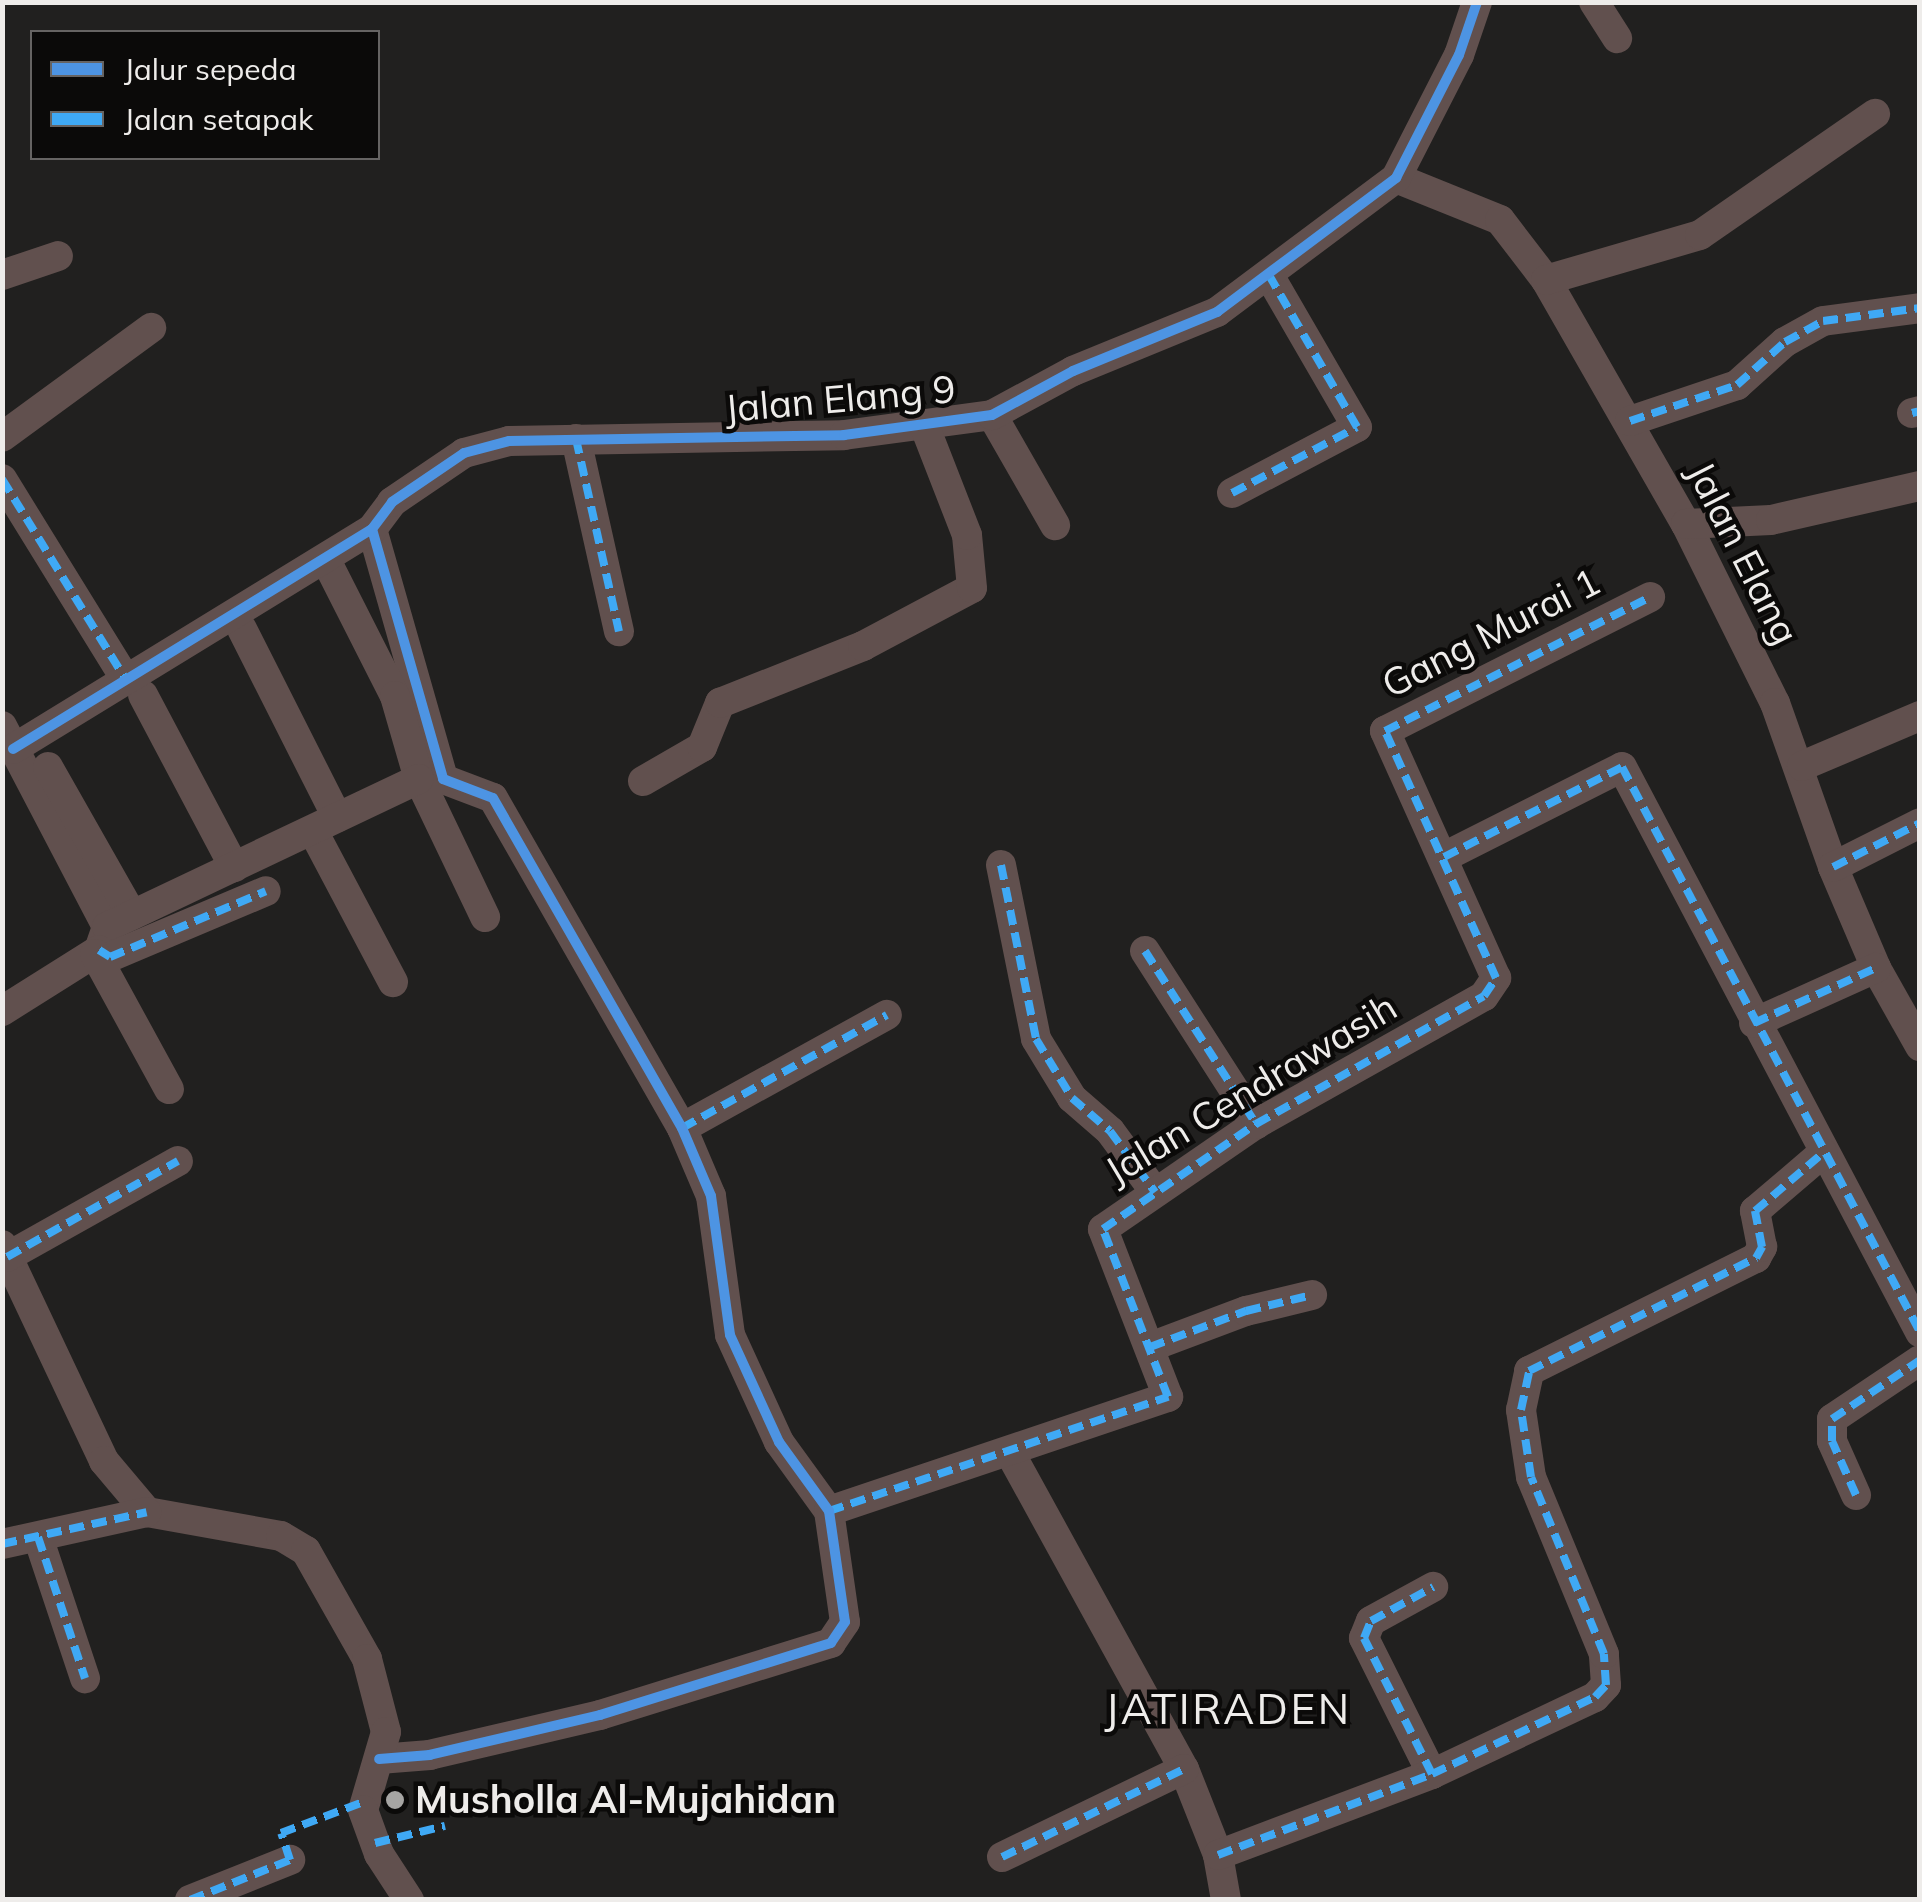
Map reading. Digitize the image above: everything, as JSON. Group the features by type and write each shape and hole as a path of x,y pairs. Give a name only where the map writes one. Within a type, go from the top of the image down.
{"street":[{"path":"1396,178 1458,56 1476,2"},
{"path":"1594,2 1617,38"},
{"path":"1546,280 1700,234 1875,114"},
{"name":"Jalan Elang 9","path":"8,737 135,688 372,529 392,502 464,453 509,442 576,438 681,441 925,427 992,415 1073,371 1216,312 1270,277 1396,178"},
{"name":"Jalan Elang","path":"1396,178 1500,220 1546,280 1686,524 1802,766 1833,867 1876,968 1909,1006 1920,1046"},
{"path":"2,274 58,256"},
{"path":"1232,492 1357,426 1270,277"},
{"path":"1630,421 1736,385 1784,342 1824,321 1920,308"},
{"path":"2,437 151,328"},
{"path":"992,415 1055,524"},
{"path":"643,781 702,747 720,703 862,646 972,588 967,535 925,427"},
{"path":"576,438 618,631"},
{"path":"2,480 135,688 234,867"},
{"path":"1686,524 1771,520 1920,486"},
{"path":"372,529 443,779 492,798 682,1128 711,1196 730,1335 780,1442 829,1511 845,1622 830,1643 600,1715 430,1755 379,1758"},
{"path":"331,570 395,696 419,779 486,917"},
{"name":"Gang Murai 1","path":"1444,857 1386,731 1650,597"},
{"path":"242,628 393,982"},
{"path":"1802,766 1920,716"},
{"path":"8,737 108,936 110,957 266,892"},
{"path":"48,767 108,936 169,1088"},
{"path":"1444,857 1613,768 1622,767 1822,1153 1920,1332"},
{"path":"2,1012 108,936 234,867 419,779"},
{"path":"1833,867 1920,823"},
{"name":"Jalan Cendrawasih","path":"829,1511 1163,1401 1168,1389 1103,1229 1256,1124 1492,988 1496,978 1488,955 1444,857"},
{"path":"1001,865 1036,1039 1072,1098 1110,1131 1155,1192"},
{"path":"1145,951 1256,1124"},
{"path":"1754,1023 1876,968"},
{"path":"682,1128 886,1015"},
{"path":"1218,1855 1432,1774 1594,1697 1606,1685 1604,1654 1531,1477 1521,1410 1529,1371 1756,1258 1762,1247 1755,1211 1822,1153"},
{"path":"147,1512 104,1461 5,1251 178,1161"},
{"path":"1150,1347 1246,1310 1312,1295"},
{"path":"1856,1495 1832,1442 1832,1418 1920,1360"},
{"path":"1008,1450 1029,1498 1081,1574 1184,1769 1218,1855 1226,1900"},
{"path":"2,1544 147,1512 281,1536 306,1552 367,1660 386,1732 363,1810 379,1854 409,1900"},
{"path":"38,1537 85,1678"},
{"path":"1432,1774 1364,1638 1371,1621 1433,1588"},
{"path":"1002,1857 1184,1769"},
{"path":"190,1900 290,1860"}],"marked path":[{"path":"1232,493 1357,427 1270,277"},
{"path":"1630,421 1737,385 1785,342 1823,321 1920,308"},
{"path":"1912,413 1920,411"},
{"path":"576,439 619,631"},
{"path":"2,479 126,680"},
{"path":"829,1511 1168,1397 1103,1229 1256,1124 1484,996 1496,978 1385,731 1650,597"},
{"path":"1444,857 1622,767 1920,1332"},
{"path":"1833,867 1920,823"},
{"path":"1001,865 1036,1039 1072,1098 1110,1131 1155,1192"},
{"path":"99,950 110,957 266,891"},
{"path":"1145,951 1256,1124"},
{"path":"1754,1023 1876,968"},
{"path":"682,1128 887,1015"},
{"path":"1218,1855 1432,1774 1595,1697 1606,1685 1604,1654 1531,1477 1521,1410 1529,1371 1756,1258 1762,1247 1755,1211 1823,1153"},
{"path":"7,1257 178,1161"},
{"path":"1150,1347 1246,1311 1312,1295"},
{"path":"1856,1495 1832,1441 1832,1419 1920,1360"},
{"path":"2,1544 147,1512"},
{"path":"38,1537 85,1678"},
{"path":"1432,1774 1364,1638 1371,1621 1433,1587"},
{"path":"1002,1857 1184,1769"},
{"path":"190,1900 290,1860 281,1833 363,1802"},
{"path":"375,1843 445,1826"}],"cycle path":[{"path":"13,749 372,529 392,502 464,453 509,441 844,435 992,415 1073,371 1217,312 1396,178 1459,55 1477,2"},
{"path":"372,529 443,779 493,798 682,1128 711,1196 730,1335 779,1442 829,1511 845,1622 831,1643 600,1715 430,1755 379,1759"}],"place":[{"name":"Musholla Al-Mujahidan","path":"395,1800"}],"district":[{"name":"JATIRADEN","path":"1228,1709"}]}
